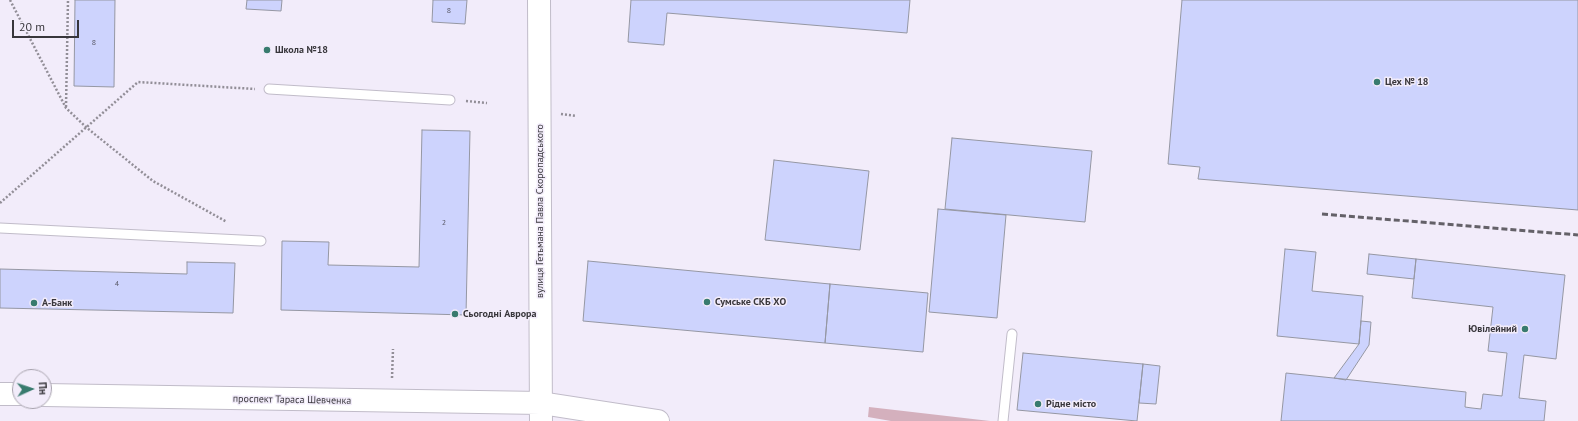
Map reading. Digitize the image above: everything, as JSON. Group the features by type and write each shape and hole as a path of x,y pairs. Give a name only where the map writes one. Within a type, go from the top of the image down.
{"main road":[{"name":"вулиця Гетьмана Павла Скоропадського","path":"539,0 541,412"},
{"path":"0,394 12,394"},
{"name":"проспект Тараса Шевченка","path":"52,395 390,401 658,421"}],"lane":[{"path":"269,89 450,100"},
{"path":"0,228 261,241"},
{"path":"1003,421 1012,334"}],"path":[{"path":"10,0 66,108 87,128 153,181 227,222"},
{"path":"66,108 68,0"},
{"path":"0,203 138,82 269,89"},
{"path":"450,100 487,103"},
{"path":"390,401 393,349"}],"shaded area":[{"path":"869,407 990,421 891,421 868,417"}],"building":[{"path":"75,0 115,0 114,87 74,86"},
{"path":"247,0 282,0 281,11 246,9"},
{"path":"433,0 467,0 465,24 432,22"},
{"path":"631,0 910,0 907,33 667,13 664,45 628,42"},
{"name":"Цех № 18","path":"1182,0 1578,0 1578,210 1198,179 1200,167 1168,164"},
{"path":"422,130 470,131 466,315 281,310 282,241 329,242 328,265 419,267"},
{"path":"952,138 1092,151 1085,222 945,209"},
{"path":"774,160 869,171 860,250 765,240"},
{"path":"938,209 1006,215 997,318 929,312"},
{"path":"1285,249 1316,252 1312,291 1363,296 1359,344 1277,336"},
{"path":"1369,254 1416,259 1414,279 1367,274"},
{"name":"Ювілейний","path":"1416,259 1565,275 1556,359 1524,355 1519,398 1546,401 1544,421 1281,421 1286,373 1466,392 1465,407 1481,409 1483,394 1502,396 1507,353 1488,351 1493,307 1412,298"},
{"name":"Сумське СКБ ХО","path":"588,261 830,284 825,343 583,321"},
{"path":"187,262 235,263 233,313 0,308 0,269 187,274"},
{"path":"830,284 928,293 923,352 825,343"},
{"path":"1361,321 1371,322 1369,345 1346,380 1334,378 1359,344"},
{"path":"1023,353 1143,364 1137,421 1017,410"},
{"path":"1143,364 1160,366 1156,404 1139,403"}],"railway":[{"path":"1322,214 1578,235"}],"place":[{"name":"Школа №18","path":"267,50"},
{"name":"Цех № 18","path":"1377,82"},
{"name":"Сумське СКБ ХО","path":"707,302"},
{"name":"А-Банк","path":"34,303"},
{"name":"Сьогодні Аврора","path":"455,314"},
{"name":"Ювілейний","path":"1525,329"},
{"name":"Рідне місто","path":"1038,404"}]}
